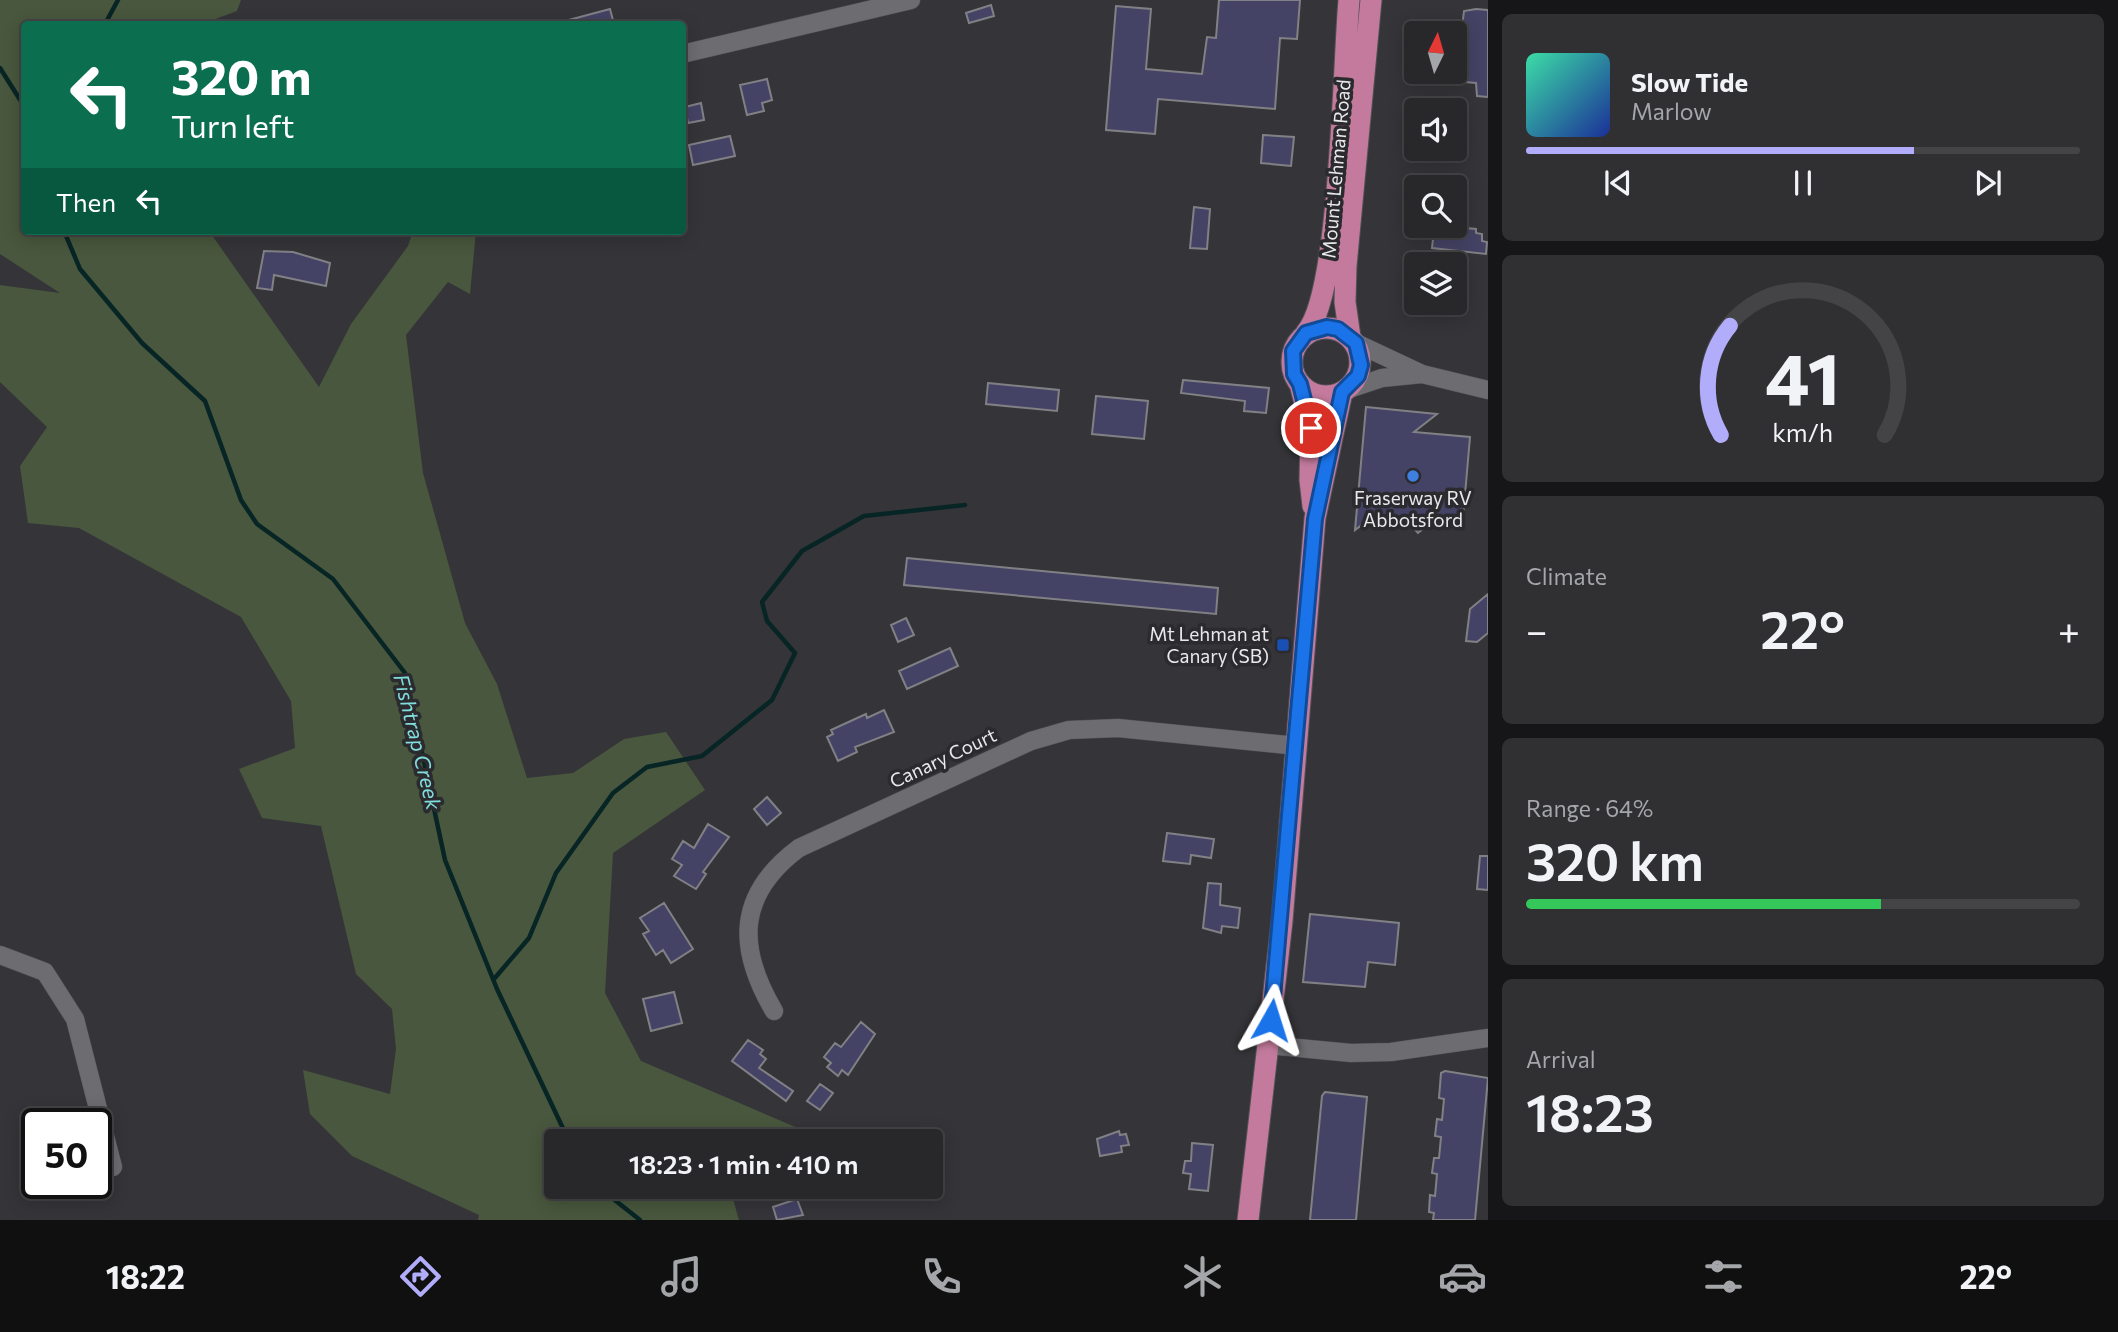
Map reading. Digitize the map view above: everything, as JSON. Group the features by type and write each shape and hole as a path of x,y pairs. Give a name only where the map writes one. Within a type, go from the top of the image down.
{"main road":[{"name":"Mount Lehman Road","path":"1306,333 1318,317 1325,289 1339,156 1349,0"},
{"name":"Mount Lehman Road","path":"1353,340 1345,302 1346,266 1371,0"},
{"path":"1248,1220 1297,746 1315,519 1344,391 1358,376 1361,365 1353,340 1338,329 1327,327 1306,333 1298,342 1292,362 1311,428 1310,480 1315,519"},
{"path":"1300,384 1320,396 1344,391"}],"street":[{"path":"686,53 911,0"},
{"path":"1353,340 1422,374 1488,390"},
{"path":"1344,391 1382,378 1422,374"},
{"name":"Canary Court","path":"774,1011 757,983 749,959 749,922 764,884 779,865 799,848 1031,741 1069,730 1118,728 1297,746"},
{"path":"0,955 45,972 75,1019 113,1167"},
{"path":"1268,1045 1351,1053 1391,1052 1488,1038"}],"green space":[{"path":"0,0 241,0 237,11 210,21 21,21 21,235 212,235 319,387 351,324 408,246 412,235 476,235 470,294 448,282 406,335 423,473 465,623 497,684 527,778 573,773 624,739 666,732 705,790 613,853 605,993 641,1061 800,1129 544,1129 544,1199 733,1199 739,1220 478,1220 479,1215 352,1156 310,1114 303,1070 390,1094 396,1049 392,1009 356,974 321,826 262,818 239,769 295,748 291,701 241,617 79,528 28,523 20,466 47,427 0,382 0,285 60,293 0,254"}],"building":[{"path":"1219,0 1300,0 1297,39 1280,38 1275,109 1158,99 1155,134 1106,130 1116,6 1151,9 1146,69 1202,74 1207,37 1216,38"},
{"path":"991,5 994,16 969,23 966,13"},
{"path":"610,9 613,21 565,21"},
{"path":"1488,10 1488,97 1477,96 1476,83 1467,82 1467,21 1463,21 1464,11"},
{"path":"767,79 772,100 762,103 764,111 747,115 740,85"},
{"path":"701,103 704,120 688,123 686,107"},
{"path":"1263,135 1294,137 1291,166 1261,163"},
{"path":"730,136 735,156 693,165 689,145"},
{"path":"1194,207 1210,209 1207,249 1190,248"},
{"path":"1467,228 1476,229 1476,233 1482,234 1482,241 1487,242 1486,254 1432,248 1433,238 1467,238"},
{"path":"264,251 293,252 330,263 326,286 274,275 272,290 257,288"},
{"path":"1183,380 1269,388 1266,413 1244,411 1245,401 1181,393"},
{"path":"988,383 1059,390 1057,411 986,404"},
{"path":"1096,396 1148,401 1144,439 1092,434"},
{"name":"Fraserway RV Abbotsford","path":"1366,407 1437,414 1414,432 1470,437 1463,518 1455,517 1450,523 1433,521 1418,533 1406,520 1400,525 1393,516 1375,515 1355,530"},
{"path":"907,558 1218,588 1216,614 904,585"},
{"path":"1488,594 1488,633 1477,642 1466,641 1470,609"},
{"path":"906,618 914,635 898,642 891,625"},
{"path":"950,648 958,666 907,689 899,671"},
{"path":"884,710 894,732 855,747 857,752 838,761 827,737 833,734 831,730 866,714 867,718"},
{"path":"767,797 781,813 767,825 754,809"},
{"path":"708,824 729,837 703,872 706,874 696,889 674,876 682,865 672,859 683,841 694,848"},
{"path":"1167,833 1214,839 1211,858 1191,855 1190,864 1163,861"},
{"path":"1480,856 1488,856 1488,890 1477,889"},
{"path":"1208,883 1221,884 1220,905 1240,908 1238,928 1222,926 1221,933 1203,928"},
{"path":"664,903 693,949 671,963 663,950 656,955 643,934 649,931 640,918"},
{"path":"1310,914 1399,923 1395,965 1368,962 1365,987 1303,982"},
{"path":"674,992 682,1023 651,1031 643,999"},
{"path":"861,1022 875,1034 848,1075 842,1070 838,1076 827,1067 831,1063 824,1057 835,1043 841,1047"},
{"path":"748,1040 763,1050 760,1054 766,1059 759,1068 793,1091 786,1101 732,1061"},
{"path":"1445,1071 1488,1078 1475,1220 1433,1220 1434,1213 1429,1212 1430,1195 1435,1196 1437,1174 1432,1173 1434,1158 1439,1158 1441,1137 1435,1136 1437,1119 1442,1120 1444,1099 1439,1098 1441,1073"},
{"path":"820,1084 833,1093 820,1110 807,1101"},
{"path":"1325,1092 1367,1097 1356,1220 1310,1220 1322,1096"},
{"path":"1119,1131 1120,1135 1126,1134 1129,1145 1121,1146 1122,1152 1100,1156 1097,1139"},
{"path":"1192,1143 1213,1145 1208,1191 1189,1189 1191,1174 1183,1173 1185,1161 1191,1161"},
{"path":"797,1199 803,1215 777,1220 773,1207"}],"waterway":[{"path":"107,21 118,0"},
{"name":"Fishtrap Creek","path":"0,68 21,101"},
{"name":"Fishtrap Creek","path":"66,235 80,269 142,343 205,401 241,500 257,524 333,579 405,673 445,860 497,989 563,1129"},
{"path":"494,979 529,938 556,873 613,793 647,767 702,756 772,700 795,653 767,621 762,602 802,551 864,516 965,505"},
{"name":"Fishtrap Creek","path":"613,1199 640,1220"}],"place":[{"name":"Fraserway RV Abbotsford","path":"1413,476"},
{"name":"Mt Lehman at Canary (SB)","path":"1283,645"}],"route":[{"path":"1271,1020 1282,921 1315,519 1342,392 1351,386 1361,365 1356,343 1338,329 1327,327 1306,333 1293,351 1294,374 1300,384 1311,428"}]}
